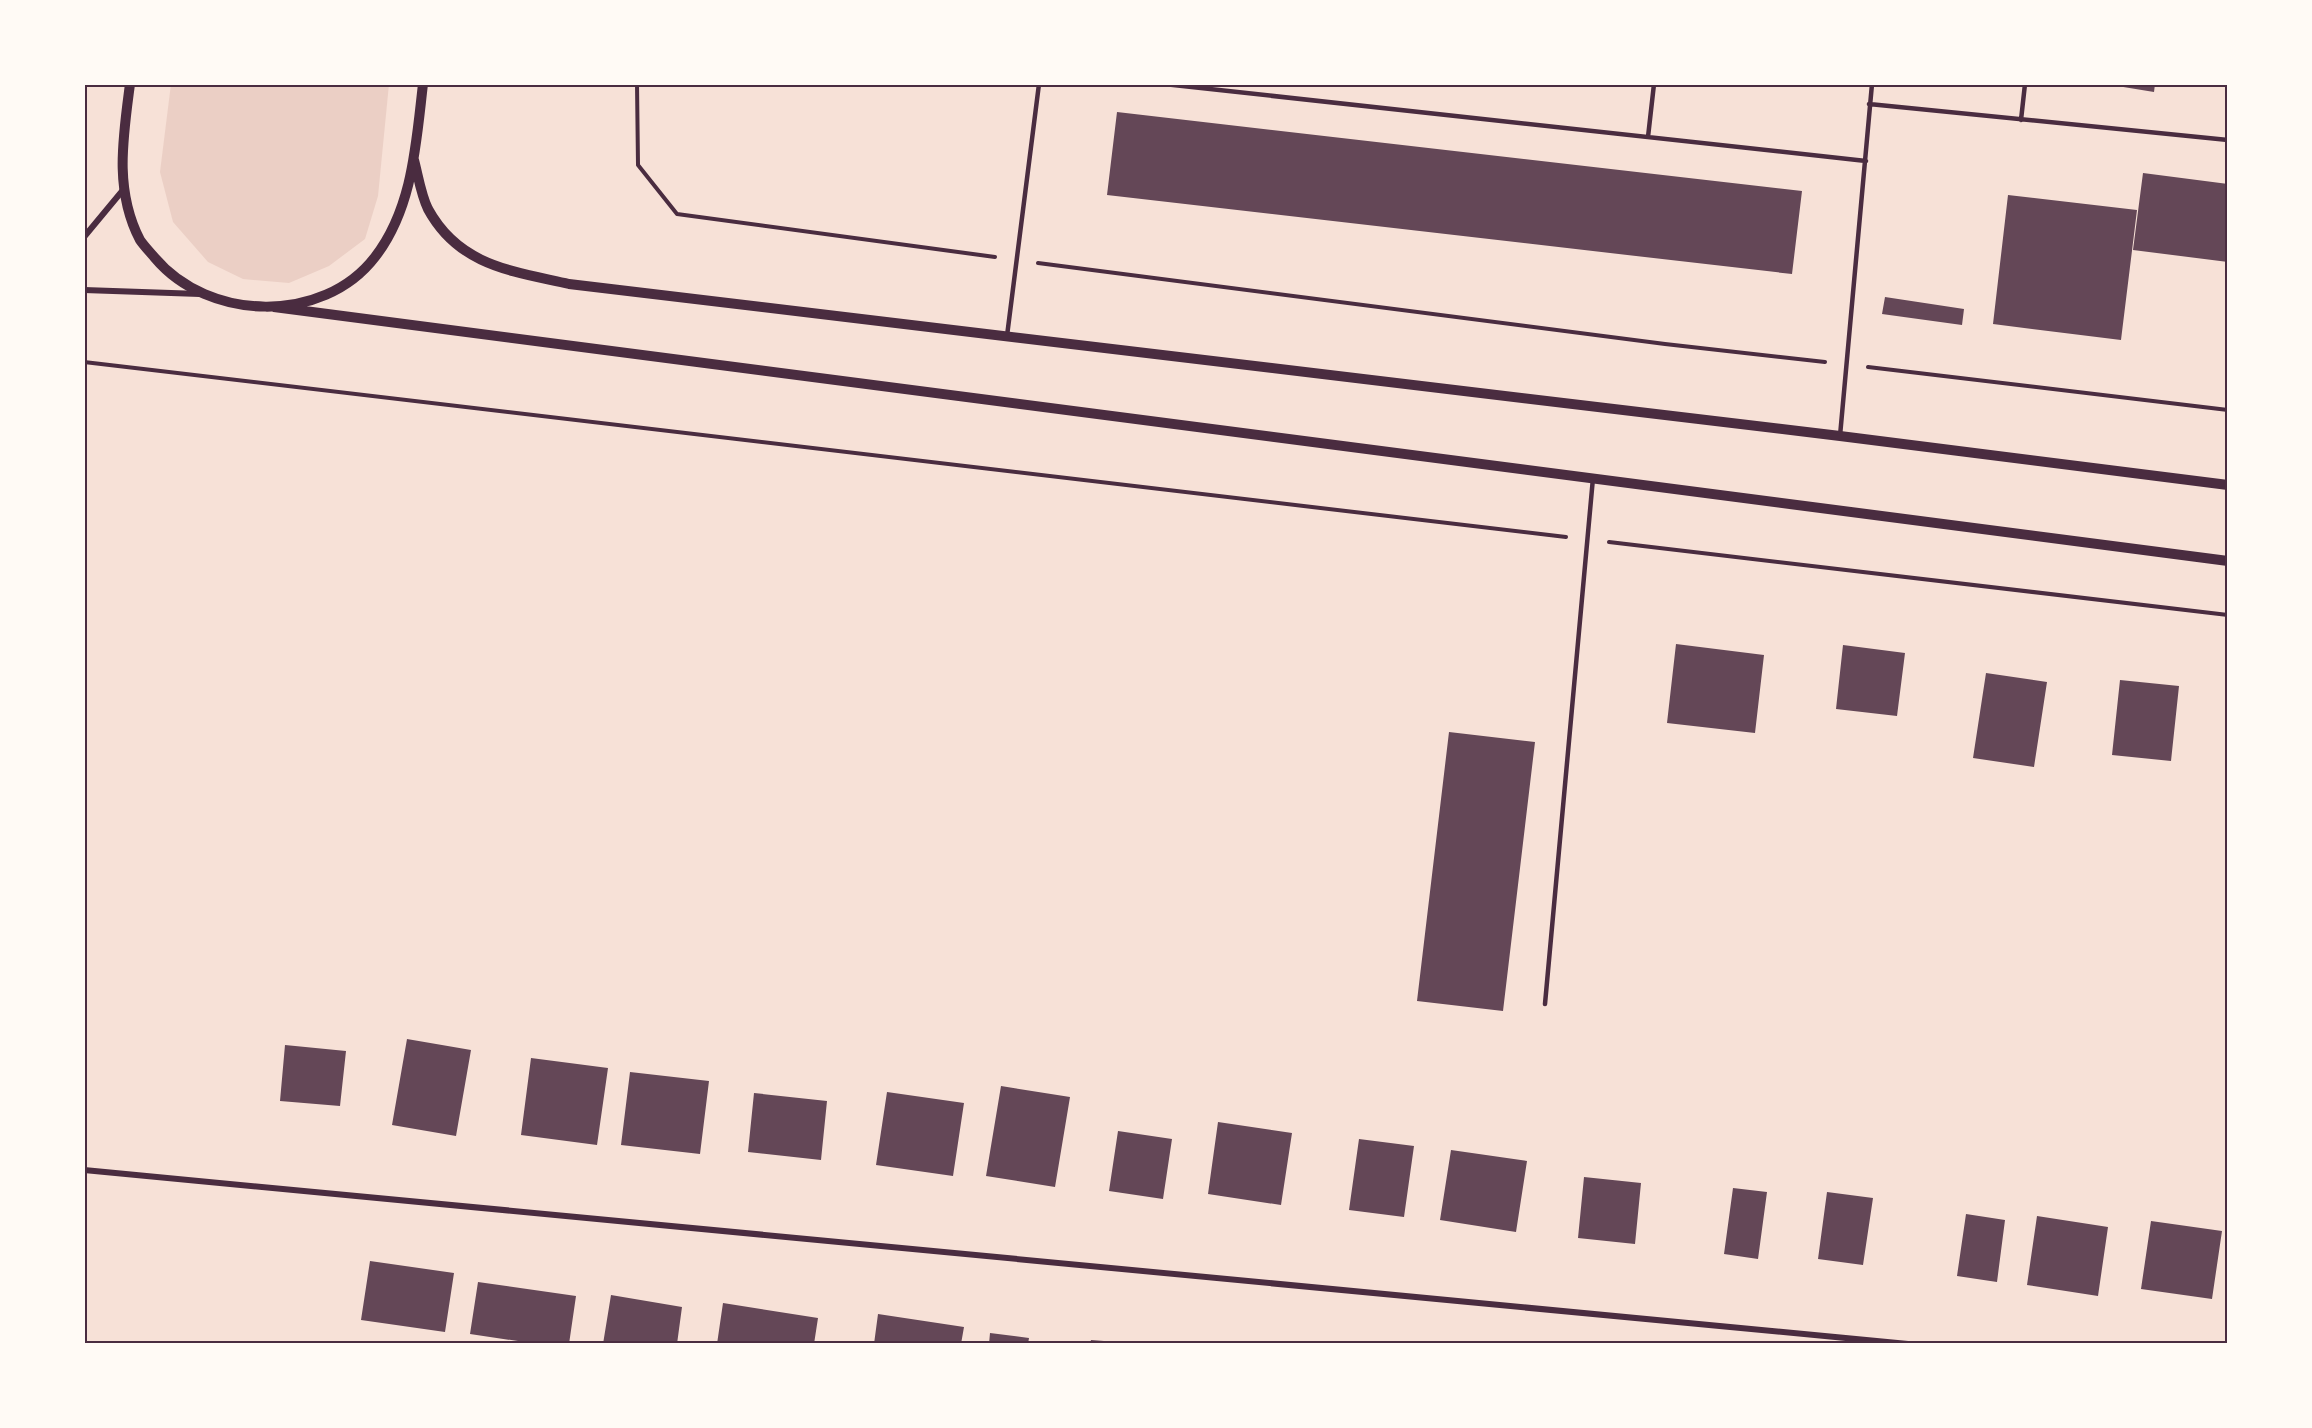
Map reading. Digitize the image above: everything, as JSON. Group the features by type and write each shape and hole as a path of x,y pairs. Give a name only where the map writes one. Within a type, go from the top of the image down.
{"street":[{"path":"130,84 122,141 123,190 141,241 168,273 201,294"},
{"path":"274,307 314,300 349,285 375,258 399,218 414,160 423,84"},
{"path":"414,160 428,208 453,243 495,268 569,284 1840,436 2228,485"},
{"path":"84,237 123,190"},
{"path":"84,290 201,294 239,304 2228,561"},
{"path":"84,1170 1908,1344"}],"lane":[{"path":"1007,336 1039,84"},
{"path":"1164,84 1866,161"},
{"path":"1648,137 1654,84"},
{"path":"1840,436 1872,84"},
{"path":"2021,120 2025,84"},
{"path":"1869,104 2228,141"},
{"path":"1545,1004 1593,478"}],"path":[{"path":"637,84 638,165 677,214 1665,344 2228,411"},
{"path":"84,362 1573,538"},
{"path":"1609,542 2228,615"}],"shaded area":[{"path":"171,84 389,84 378,196 365,239 329,266 289,283 243,279 208,262 173,222 160,172"}],"building":[{"path":"2105,84 2155,84 2154,92"},
{"path":"1117,112 1802,191 1792,274 1107,195"},
{"path":"2143,173 2228,184 2228,262 2133,250"},
{"path":"2008,195 2137,210 2121,340 1993,324"},
{"path":"1885,297 1964,309 1962,325 1882,314"},
{"path":"1676,644 1764,655 1755,733 1667,723"},
{"path":"1843,645 1905,653 1897,716 1836,709"},
{"path":"1986,673 2047,682 2034,767 1973,758"},
{"path":"2120,680 2179,686 2171,761 2112,755"},
{"path":"1449,732 1535,742 1503,1011 1417,1001"},
{"path":"407,1039 471,1050 456,1136 392,1125"},
{"path":"285,1045 346,1051 340,1106 280,1101"},
{"path":"531,1058 608,1068 597,1145 521,1135"},
{"path":"630,1072 709,1081 700,1154 621,1145"},
{"path":"1001,1086 1070,1097 1055,1187 986,1176"},
{"path":"887,1092 964,1103 953,1176 876,1165"},
{"path":"754,1093 827,1101 821,1160 748,1152"},
{"path":"1218,1122 1292,1133 1281,1205 1208,1194"},
{"path":"1118,1131 1172,1139 1163,1199 1109,1191"},
{"path":"1359,1139 1414,1146 1404,1217 1349,1210"},
{"path":"1451,1150 1527,1161 1516,1232 1440,1220"},
{"path":"1584,1177 1641,1183 1635,1244 1578,1238"},
{"path":"1733,1188 1767,1192 1758,1259 1724,1254"},
{"path":"1827,1192 1873,1198 1863,1265 1818,1259"},
{"path":"1966,1214 2005,1220 1997,1282 1957,1276"},
{"path":"2037,1216 2108,1227 2098,1296 2027,1285"},
{"path":"2151,1221 2222,1231 2212,1299 2141,1289"},
{"path":"370,1261 454,1273 445,1332 361,1320"},
{"path":"478,1282 576,1296 569,1344 538,1344 470,1334"},
{"path":"611,1295 682,1307 677,1344 603,1344"},
{"path":"723,1303 818,1318 814,1344 717,1344"},
{"path":"878,1314 964,1327 961,1344 874,1344"},
{"path":"990,1333 1029,1338 1028,1344 989,1344"},
{"path":"1091,1340 1117,1342 1117,1344 1090,1344"}]}
